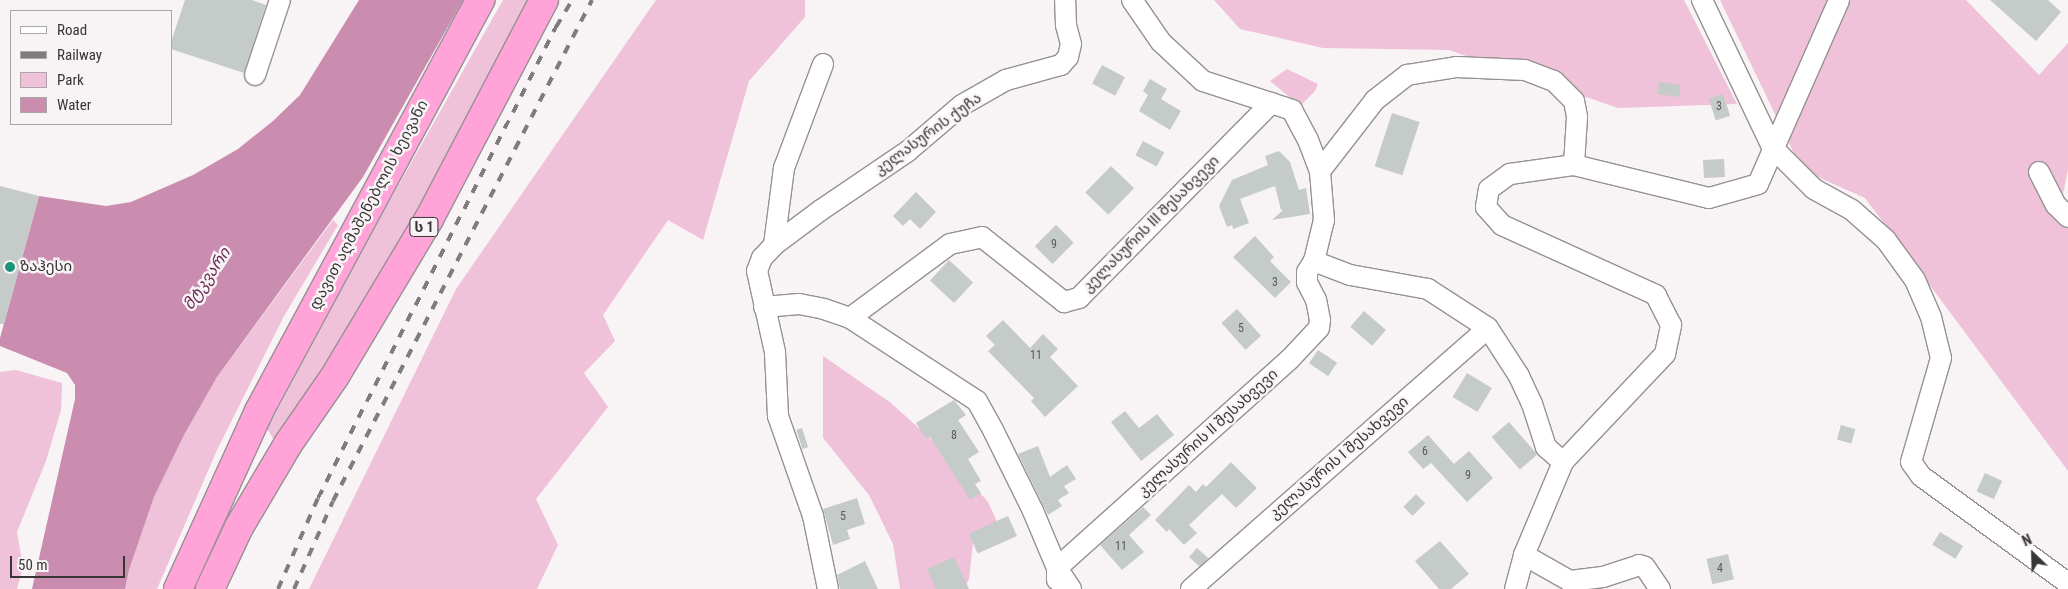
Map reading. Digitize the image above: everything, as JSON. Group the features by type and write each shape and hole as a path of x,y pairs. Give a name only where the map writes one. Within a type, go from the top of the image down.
{"highway":[{"name":"დავით აღმაშენებლის ხეივანი","path":"178,589 259,411 480,0"},
{"name":"ს 1","path":"210,589 239,527 288,444 335,376 429,219 544,0"}],"street":[{"path":"255,74 280,0"},
{"name":"კელასურის ქუჩა","path":"764,307 757,271 762,258 774,245 821,210 908,151 962,105 1006,80 1061,65 1068,57 1072,44 1066,25 1065,0"},
{"path":"1132,0 1161,42 1203,82 1292,110 1308,140 1320,171 1324,220 1314,262 1350,275 1428,290 1488,328 1519,376 1532,404 1546,448 1563,462"},
{"path":"1702,0 1772,147 1814,190 1852,210 1886,240 1915,280 1931,317 1941,358 1911,462 1921,476 2068,582"},
{"path":"1515,589 1524,555 1563,462 1665,354 1671,325 1656,295 1502,225 1486,207 1490,189 1510,174 1574,165 1709,198 1758,184 1772,147 1839,0"},
{"path":"774,245 784,168 823,64"},
{"path":"1320,171 1374,100 1407,75 1457,67 1525,70 1554,81 1574,101 1577,117 1574,165"},
{"name":"კელასურის III შესახვევი","path":"850,318 950,244 982,237 1064,302 1079,298 1271,103"},
{"path":"2039,172 2064,207"},
{"name":"კელასურის II შესახვევი","path":"1057,568 1290,359 1319,328 1320,320 1316,300 1307,282 1307,272 1314,262"},
{"path":"828,589 813,516 778,416 775,352 764,307 799,304 824,309 850,318 977,401 1033,511 1057,568 1071,589"},
{"name":"კელასურის I შესახვევი","path":"1191,589 1488,328"},
{"path":"1524,555 1570,581 1603,577 1639,564 1645,566 1660,589"},
{"path":"1055,589 1057,568"}],"green space":[{"path":"503,0 530,0 441,168 367,296 274,440 267,429 384,211"},
{"path":"656,0 805,0 805,17 749,81 703,240 668,220 603,315 615,341 584,373 608,407 536,499 558,545 537,589 309,589 456,289"},
{"path":"1214,0 1684,0 1737,104 1618,108 1449,50 1323,48 1240,29"},
{"path":"1720,0 1966,0 2039,75 2068,43 2068,169 2060,209 2068,220 2068,471 1865,198 1802,170"},
{"path":"1287,69 1318,84 1315,91 1300,106 1270,81"},
{"path":"333,220 338,225 283,318 217,450 157,589 125,589 129,570 154,497 184,435 217,377"},
{"path":"823,356 891,403 942,449 988,502 998,524 974,535 969,579 964,589 900,589 893,544 869,495 823,438"},
{"path":"16,370 62,383 61,410 46,461 17,532 23,567 17,589 0,589 0,372"}],"water":[{"name":"მტკვარი","path":"359,0 463,0 363,177 217,377 184,435 154,497 129,570 125,589 32,589 75,399 75,385 67,373 0,346 0,338 39,196 106,206 131,202 193,175 238,149 273,121 300,95"}],"building":[{"path":"185,0 252,0 266,5 244,73 172,49 172,39"},
{"path":"1990,0 2048,0 2061,12 2036,41"},
{"path":"1102,65 1125,77 1115,96 1092,84"},
{"path":"1150,79 1167,89 1161,99 1181,111 1170,130 1139,111 1148,95 1143,91"},
{"path":"1659,82 1681,85 1679,97 1657,94"},
{"path":"1723,94 1730,116 1716,121 1709,99"},
{"path":"1392,113 1420,122 1402,175 1375,166"},
{"path":"1143,141 1164,152 1157,166 1135,155"},
{"path":"1279,151 1290,162 1299,190 1306,188 1310,214 1272,220 1283,210 1281,210 1275,186 1240,199 1249,223 1233,229 1232,225 1227,227 1219,206 1232,180 1268,165 1265,156"},
{"path":"1724,159 1725,177 1704,178 1703,160"},
{"path":"1111,166 1134,188 1108,215 1085,193"},
{"name":"ზაჰესი","path":"0,186 39,196 4,324 0,324"},
{"path":"916,192 936,212 920,229 910,219 903,226 893,216"},
{"path":"1056,225 1074,243 1052,264 1035,246"},
{"path":"1255,236 1274,257 1270,261 1291,282 1275,298 1233,257"},
{"path":"949,260 973,283 954,303 930,280"},
{"path":"1237,309 1261,336 1245,350 1221,323"},
{"path":"1364,311 1386,330 1372,346 1350,327"},
{"path":"1003,320 1030,348 1043,334 1058,349 1050,357 1078,386 1045,417 1031,401 1034,398 988,351 995,345 986,336"},
{"path":"1318,350 1337,363 1328,376 1309,363"},
{"path":"1467,373 1492,388 1477,412 1453,397"},
{"path":"954,400 966,415 958,420 979,452 968,459 981,481 975,484 981,493 970,500 930,437 926,439 916,423"},
{"path":"1125,411 1139,428 1157,414 1174,435 1141,461 1111,422"},
{"path":"1509,422 1537,454 1520,470 1492,437"},
{"path":"1841,425 1855,429 1851,444 1837,439"},
{"path":"802,428 808,447 802,449 796,430"},
{"path":"1428,435 1454,464 1469,451 1493,478 1467,502 1431,463 1423,469 1408,452"},
{"path":"1038,446 1050,477 1067,465 1076,479 1064,486 1069,493 1058,500 1062,506 1048,515 1018,454"},
{"path":"1231,462 1257,488 1236,508 1222,494 1189,525 1197,533 1184,545 1169,529 1167,532 1155,520 1189,485 1196,492 1203,484 1206,487"},
{"path":"1985,473 2002,481 1994,499 1977,491"},
{"path":"1416,494 1425,503 1412,516 1403,507"},
{"path":"857,498 865,524 847,530 850,539 833,545 823,509"},
{"path":"1143,507 1151,515 1129,535 1144,552 1122,570 1100,545"},
{"path":"1008,516 1017,536 978,554 969,533"},
{"path":"1940,532 1963,546 1955,559 1932,545"},
{"path":"1440,541 1469,574 1451,589 1439,589 1415,561"},
{"path":"1197,548 1208,558 1200,567 1189,557"},
{"path":"1728,554 1734,579 1712,584 1707,559"},
{"path":"954,557 969,589 936,589 927,569"},
{"path":"865,561 878,589 840,589 837,575"}],"railway":[{"path":"278,589 318,498 556,27 572,0"},
{"path":"294,589 333,501 592,0"}],"place":[{"name":"ზაჰესი","path":"10,267"}]}
